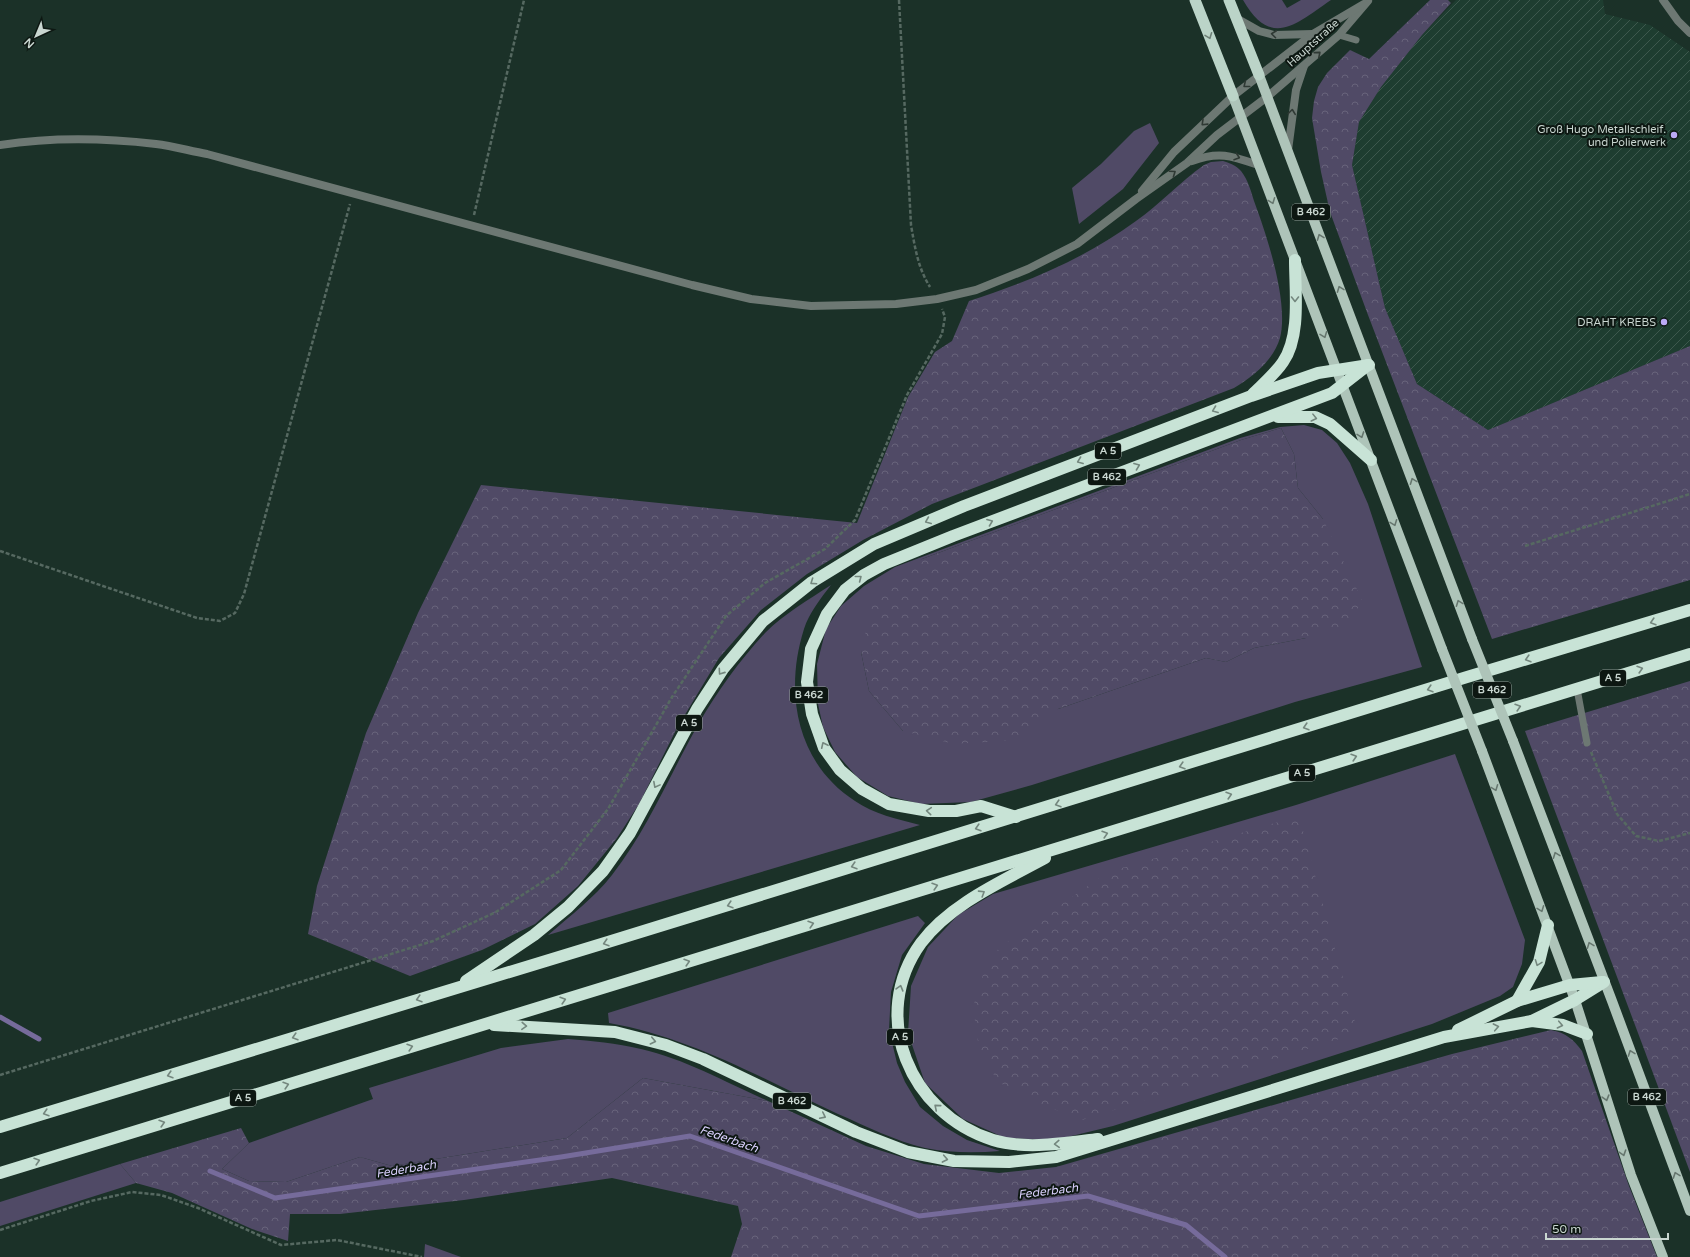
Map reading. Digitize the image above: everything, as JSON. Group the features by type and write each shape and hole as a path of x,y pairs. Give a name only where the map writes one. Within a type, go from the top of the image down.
{"highway":[{"name":"B 462","path":"1195,0 1233,96"},
{"name":"B 462","path":"1229,0 1259,75"},
{"name":"A 5","path":"1251,396 1282,363 1291,347 1294,332 1295,260"},
{"name":"B 462","path":"1016,817 981,806 956,811 929,811 889,804 862,789 840,770 824,748 812,714 807,682 811,649 827,614 845,590 864,575 884,564 953,536 1332,393 1369,365"},
{"name":"A 5","path":"456,987 534,935 568,907 603,871 630,834 697,708 723,669 763,621 812,582 874,544 964,506 1251,396 1318,373 1369,365"},
{"name":"B 462","path":"1261,419 1296,416 1314,417 1330,424 1371,460"},
{"name":"A 5","path":"0,1127 1690,610"},
{"name":"A 5","path":"0,1172 1690,654"},
{"name":"A 5","path":"1068,845 991,887 944,917 921,943 906,968 898,994 897,1022 903,1053 914,1078 932,1103 960,1126 993,1140 1022,1145 1060,1144 1123,1135"},
{"path":"1517,1001 1539,962 1548,925"},
{"path":"1444,1037 1517,1001 1570,985 1604,982"},
{"path":"1123,1135 1444,1037 1532,1020 1575,1000 1604,982"},
{"path":"1532,1020 1563,1025 1587,1034"},
{"name":"B 462","path":"485,1024 615,1032 666,1045 703,1059 856,1132 908,1152 954,1161 1009,1162 1056,1157 1098,1145 1123,1135"}],"main road":[{"name":"B 462","path":"1259,75 1690,1211"},
{"name":"B 462","path":"1233,96 1548,925 1587,1034 1611,1116 1631,1175 1663,1257"}],"street":[{"path":"1663,0 1678,21 1690,33"},
{"name":"Hauptstraße","path":"1136,199 1174,152 1233,96 1313,34 1369,1"},
{"name":"Hauptstraße","path":"1188,163 1217,135 1267,97 1339,35 1369,1"},
{"path":"1236,18 1259,31 1274,35 1313,34"},
{"path":"1288,151 1296,90 1304,66"},
{"path":"0,145 26,141 66,139 112,140 157,144 207,154 353,193 471,227 692,285 750,299 811,306 864,306 896,304 937,299 976,290 1028,269 1077,244 1136,199 1188,163 1206,156 1219,154 1232,156 1258,165"}],"lane":[{"path":"1339,35 1356,40"},
{"path":"1577,689 1587,743"}],"path":[{"path":"471,227 524,0"},
{"path":"0,1075 433,941 496,912 561,870 608,809 672,697 726,616 765,583 825,549 855,520 907,395 942,334 945,317 937,299 923,276 916,256 911,225 899,0"},
{"path":"0,551 197,618 220,621 235,613 244,594 353,193"},
{"path":"1525,546 1690,494"},
{"path":"1587,743 1617,814 1636,836 1659,840 1690,833"},
{"path":"0,1230 91,1201 132,1192 162,1195 198,1208 281,1245 337,1240 422,1257"}],"shaded area":[{"path":"1456,0 1603,0 1605,14 1650,25 1690,52 1690,346 1488,430 1417,384 1385,308 1352,165 1359,122 1381,87 1422,35"}],"green space":[{"path":"1243,0 1282,0 1287,8 1301,0 1331,0 1295,23 1284,27 1274,28 1264,24 1253,15"},
{"path":"1430,0 1448,0 1451,3 1422,35 1381,87 1359,122 1352,165 1385,308 1417,384 1488,430 1690,346 1690,580 1492,639 1330,212 1321,172 1312,118 1314,101 1318,87 1327,73 1350,50 1369,59"},
{"path":"1150,123 1159,143 1123,189 1079,224 1072,188 1101,164 1134,131"},
{"path":"1223,161 1232,164 1239,169 1250,189 1270,250 1282,306 1282,323 1280,338 1277,346 1273,354 1255,373 1234,388 932,504 863,540 807,574 761,610 719,658 677,728 639,804 617,838 578,886 535,924 482,950 410,976 308,934 317,886 366,733 418,613 481,485 857,523 908,397 935,352 952,341 969,301 1013,286 1077,258 1117,234 1145,214 1204,165 1211,162"},
{"path":"1304,425 1322,430 1337,443 1350,463 1368,504 1422,667 1295,702 1032,785 971,802 921,804 888,796 857,777 835,752 823,727 818,704 817,664 826,629 841,606 864,586 895,567 1240,438 1280,427","holes":["1281,428 1294,454 1298,488 1323,519 1306,638 1254,648 1226,662 1206,658 1058,709 903,731 869,691 861,652 922,559 1241,440"]},
{"path":"1281,428 1294,454 1298,488 1323,519 1362,600 1350,623 1306,638 1254,648 1226,662 1206,658 1058,709 1017,740 954,744 903,731 869,691 861,652 874,597 922,559 1241,440"},
{"path":"831,585 809,617 804,629 798,653 795,677 796,701 800,724 808,746 819,767 835,785 862,806 878,813 920,825 548,935 598,891 625,857 648,820 688,742 729,676 765,633 796,608"},
{"path":"1690,681 1690,1172 1525,731"},
{"path":"1455,754 1525,940 1522,964 1513,987 1500,996 1432,1024 1113,1126 1055,1140 1005,1138 963,1119 925,1083 908,1033 911,986 928,947 958,915 993,894 1296,805"},
{"path":"1299,816 1358,1033 1082,1120 1041,1104 998,1082 979,1049 973,1007 984,971 999,948 1108,872"},
{"path":"918,916 925,923 902,955 891,992 889,1030 897,1063 905,1082 920,1107 943,1126 967,1140 1000,1151 953,1152 914,1145 881,1133 838,1114 726,1061 697,1049 639,1029 609,1023 608,1013"},
{"path":"1551,1030 1569,1037 1582,1051 1629,1186 1657,1257 731,1257 742,1224 738,1206 612,1178 464,1200 340,1214 290,1214 288,1241 252,1229 172,1193 136,1183 120,1164 241,1128 249,1143 222,1169 249,1181 286,1182 360,1157 392,1166 567,1138 643,1078 768,1101 866,1146 924,1164 999,1173 1056,1167 1452,1054"},
{"path":"568,1039 622,1045 657,1053 690,1065 768,1101 643,1078 567,1138 392,1166 360,1157 286,1182 249,1181 222,1169 249,1143 373,1099 369,1088 501,1048"},
{"path":"120,1164 136,1183 0,1226 0,1202"},
{"path":"425,1244 461,1257 424,1257"}],"waterway":[{"name":"Federbach","path":"0,1017 39,1039"},
{"name":"Federbach","path":"210,1171 275,1198 561,1157 690,1136 919,1216 1088,1196 1186,1225 1225,1257"}],"place":[{"name":"Groß Hugo Metallschleif. und Polierwerk","path":"1674,135"},
{"name":"DRAHT KREBS","path":"1664,322"}]}
